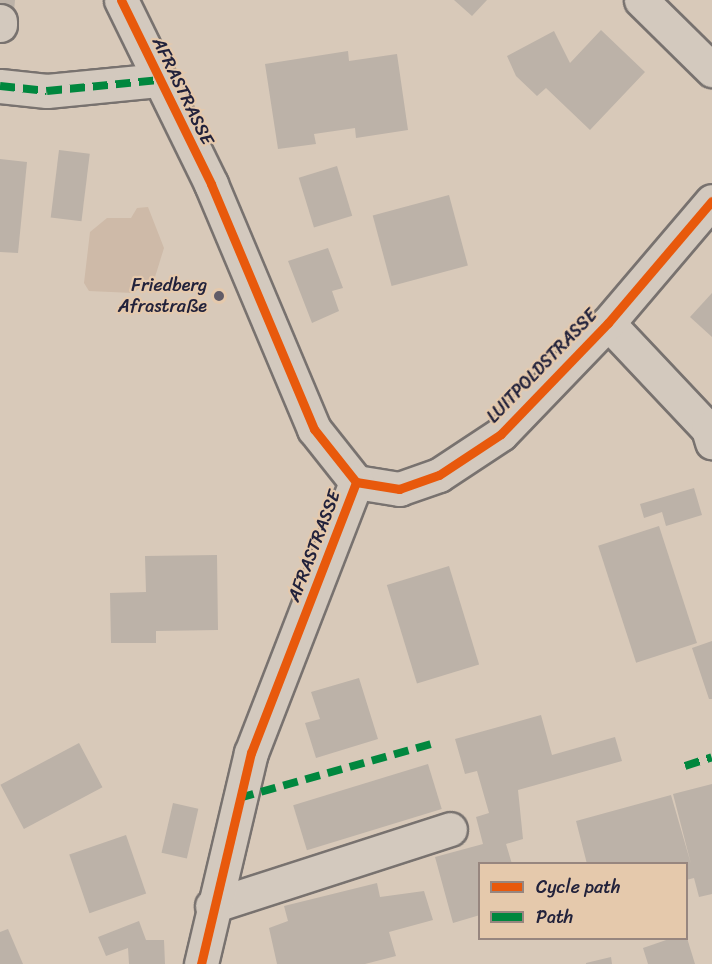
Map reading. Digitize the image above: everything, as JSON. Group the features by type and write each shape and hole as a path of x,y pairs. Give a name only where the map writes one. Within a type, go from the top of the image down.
{"street":[{"name":"AFRASTRASSE","path":"121,0 160,80 314,429 356,482 251,753 212,906 201,964"},
{"path":"641,0 712,69"},
{"path":"0,86 47,91 160,80"},
{"name":"LUITPOLDSTRASSE","path":"356,482 399,489 439,475 501,434 608,323 712,201"},
{"path":"608,323 708,429 712,442"},
{"path":"212,906 450,829"}],"shaded area":[{"path":"148,207 164,248 155,277 133,293 89,291 84,283 90,232 107,218 131,218 137,208"}],"building":[{"path":"0,0 15,0 13,22 0,21"},
{"path":"454,0 487,0 472,16"},
{"path":"601,30 645,72 590,130 546,88 537,96 516,76 507,56 554,31 570,63"},
{"path":"348,51 349,61 397,54 408,130 356,138 355,128 314,134 316,144 278,149 265,64"},
{"path":"59,150 90,154 81,221 51,217"},
{"path":"0,159 27,162 18,253 0,252"},
{"path":"337,166 352,216 314,227 299,178"},
{"path":"449,195 468,266 392,286 373,215"},
{"path":"328,248 343,288 332,291 339,311 312,323 288,261"},
{"path":"712,293 712,337 690,317"},
{"path":"694,488 702,515 666,526 662,512 644,518 640,504"},
{"path":"659,526 697,643 636,663 598,546"},
{"path":"217,555 218,630 156,631 156,643 111,643 110,593 146,592 145,556"},
{"path":"449,566 479,664 417,684 387,585"},
{"path":"712,641 712,699 709,699 692,648"},
{"path":"359,678 378,739 316,758 305,723 320,719 311,692"},
{"path":"541,715 552,755 615,737 622,761 518,790 523,839 506,844 511,862 478,862 478,916 453,923 435,857 483,844 476,817 489,813 477,771 465,774 455,739"},
{"path":"79,743 102,787 24,829 0,785"},
{"path":"428,764 442,809 307,850 293,805"},
{"path":"712,784 712,894 699,897 694,878 688,880 688,862 586,862 576,821 671,795 691,864 673,794"},
{"path":"173,803 198,809 187,859 162,853"},
{"path":"126,835 146,894 89,913 69,855"},
{"path":"377,883 380,897 424,891 433,920 389,932 396,956 365,964 277,964 269,928 288,921 284,906"},
{"path":"139,921 146,940 164,940 165,964 129,964 128,948 106,956 98,937"},
{"path":"8,929 23,964 0,964 0,932"},
{"path":"666,940 688,940 695,964 648,964 643,948"},
{"path":"611,957 612,964 586,964 586,963"}],"marked path":[{"path":"0,86 47,91 160,80"},
{"path":"239,798 438,742"},
{"path":"685,766 712,757"}],"cycle path":[{"path":"121,0 211,184 314,429 356,482"},
{"path":"356,482 399,489 439,475 501,434 608,323 712,201"},
{"path":"201,964 251,753 356,482"}],"place":[{"name":"Friedberg Afrastraße","path":"219,296"}]}
